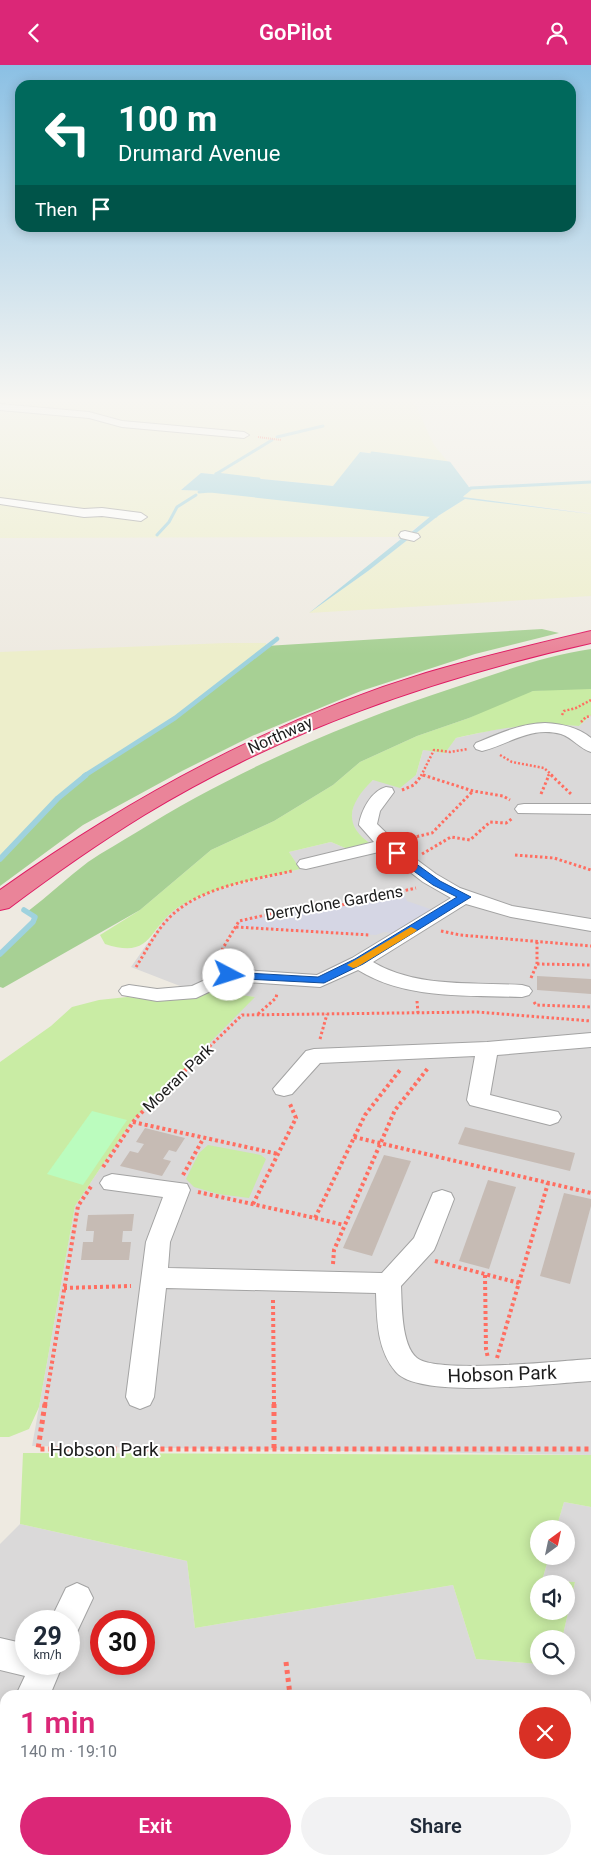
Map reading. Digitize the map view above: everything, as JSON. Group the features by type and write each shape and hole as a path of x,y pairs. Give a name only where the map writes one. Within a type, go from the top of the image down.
{"highway":[{"name":"Northway","path":"0,902 78,846 152,799 266,740 344,708 421,681 500,659 591,637"}],"street":[{"path":"0,501 84,513 102,512 141,517"},
{"path":"482,746 514,732 535,728 572,732 586,739 591,747"},
{"path":"386,792 375,804 369,816 368,825 385,845 436,883 465,897 539,917 591,925"},
{"path":"530,809 589,809"},
{"path":"306,864 385,845"},
{"path":"129,991 157,995 196,992 229,975 320,981 359,962 465,897"},
{"path":"359,962 378,973 416,986 522,991"},
{"path":"284,1089 314,1056 487,1049 591,1040"},
{"path":"487,1049 478,1100 550,1117"},
{"path":"101,1181 178,1190 158,1242 140,1397"},
{"path":"153,1278 388,1283 425,1243 442,1199"},
{"name":"Hobson Park","path":"388,1283 390,1323 396,1349 407,1366 422,1375 454,1378 591,1370"},
{"path":"0,1655 15,1658"},
{"path":"34,1690 37,1675"}],"path":[{"path":"572,732 561,717 564,711 576,708 591,700"},
{"path":"386,792 408,789 423,775 434,750 450,752 482,746 512,762 544,769 589,809"},
{"path":"409,862 451,837 470,840 490,822 506,823 530,809 549,774"},
{"path":"423,775 473,791 504,796 530,809"},
{"path":"385,845 432,833 473,791"},
{"path":"515,855 554,858 591,870"},
{"path":"136,967 171,916 183,907 216,890 298,869 306,864"},
{"name":"Derryclone Gardens","path":"376,935 236,927 239,921 324,902 337,906 436,883"},
{"path":"419,925 460,935 591,946"},
{"path":"229,975 218,961 222,948 236,927"},
{"path":"537,942 536,964 532,976 522,991 536,1005 591,1007"},
{"path":"536,964 591,965"},
{"path":"258,1015 276,998 280,979"},
{"path":"258,1015 477,1012 591,1021"},
{"path":"314,1056 327,1014"},
{"name":"Moeran Park","path":"133,1123 242,1015 258,1015"},
{"path":"331,1283 334,1250 395,1110 442,1051"},
{"path":"315,1218 365,1115 412,1053"},
{"path":"253,1204 296,1118 284,1089"},
{"path":"107,1288 64,1288 78,1206 101,1181 133,1123"},
{"name":"Moeran Park","path":"133,1123 278,1154"},
{"path":"354,1137 591,1193"},
{"path":"203,1139 180,1180 178,1190 253,1204 344,1225"},
{"path":"492,1376 548,1183"},
{"path":"414,1256 519,1283"},
{"path":"485,1275 486,1349 492,1376"},
{"path":"273,1282 274,1449"},
{"name":"Hobson Park","path":"64,1288 38,1449 591,1449"},
{"path":"286,1662 289,1690"}],"shaded area":[{"path":"591,715 591,1455 32,1446 75,1206 131,1122 254,997 180,986 131,967 167,915 183,904 216,890 299,869 289,852 331,842 350,850 370,843 359,836 351,821 353,805 363,789 373,780 416,775 423,750 445,752 456,738 511,726 548,723 579,726"},
{"path":"403,892 407,901 433,910 396,933 384,932 376,935 236,927 239,921 324,902 337,906"},
{"path":"564,1502 591,1507 591,1690 0,1690 0,1544 20,1524 187,1561 195,1628 453,1585 476,1659 530,1663 530,1675 575,1675 575,1630 564,1630 566,1620 575,1620 575,1575 544,1575 546,1565 575,1565 575,1520 559,1520"}],"green space":[{"path":"0,486 186,486 181,490 210,491 433,515 403,537 0,538 0,502 30,505 68,513 104,514 139,518 142,516 101,511 79,512 47,505 0,499"},
{"path":"591,486 591,513 463,497 471,488"},
{"path":"465,499 591,514 591,596 309,613 368,571 438,516"},
{"path":"542,629 559,633 475,654 361,691 252,736 182,771 83,825 0,886 0,859 58,798 92,770 175,718 266,646"},
{"path":"266,643 266,646 175,718 92,770 58,798 0,859 0,652"},
{"path":"591,649 591,689 533,691 469,718 417,736 360,762 333,785 274,821 211,850 140,910 3,988 0,987 0,954 33,922 35,917 27,912 88,862 175,809 252,768 374,716 523,665"},
{"path":"591,689 591,715 579,726 531,725 456,738 445,753 423,750 416,775 400,788 373,780 359,796 352,813 355,829 371,844 350,850 331,842 289,852 300,869 224,887 196,898 171,913 150,938 133,948 121,948 105,944 100,935 140,910 211,850 274,821 333,785 360,762 417,736 469,718 513,696 533,691"},
{"path":"206,990 255,997 131,1122 75,1206 39,1407 29,1429 9,1437 0,1437 0,1062 51,1026 72,1007 99,1000 127,997 158,999"},
{"path":"92,1111 127,1120 83,1185 47,1174"},
{"path":"208,1145 261,1155 266,1159 249,1198 218,1194 194,1187 186,1179 199,1153"},
{"path":"23,1453 591,1455 591,1507 564,1502 559,1520 530,1520 530,1565 546,1565 544,1575 530,1575 530,1620 566,1620 564,1630 530,1630 530,1663 476,1659 453,1585 195,1628 187,1561 20,1524"}],"water":[{"path":"186,486 467,486 471,488 463,497 591,514 465,499 438,516 368,571 309,613 401,539 398,538 408,535 432,515 210,491 181,490"}],"building":[{"path":"537,976 591,979 591,994 537,990"},
{"path":"465,1127 575,1153 570,1171 458,1144"},
{"path":"145,1128 185,1138 176,1152 169,1150 163,1159 171,1161 162,1176 120,1166 130,1151 138,1153 144,1144 136,1142"},
{"path":"384,1155 411,1161 372,1256 343,1248"},
{"path":"488,1180 516,1187 489,1269 459,1261"},
{"path":"564,1193 591,1199 591,1206 570,1284 540,1276"},
{"path":"134,1214 132,1231 123,1231 122,1242 131,1242 129,1260 81,1260 83,1242 93,1242 94,1231 86,1231 88,1215"}],"waterway":[{"path":"465,493 471,488 511,486"},
{"path":"199,492 210,491 436,516"},
{"path":"157,535 169,522 177,507 196,495"},
{"path":"84,776 175,718 277,639"},
{"path":"0,859 58,798 86,775"},
{"path":"0,954 33,922 35,917 24,910"}],"slow traffic":[{"path":"353,965 411,930"}],"route":[{"path":"229,975 320,981 359,962 465,897 436,883 397,853"}]}
